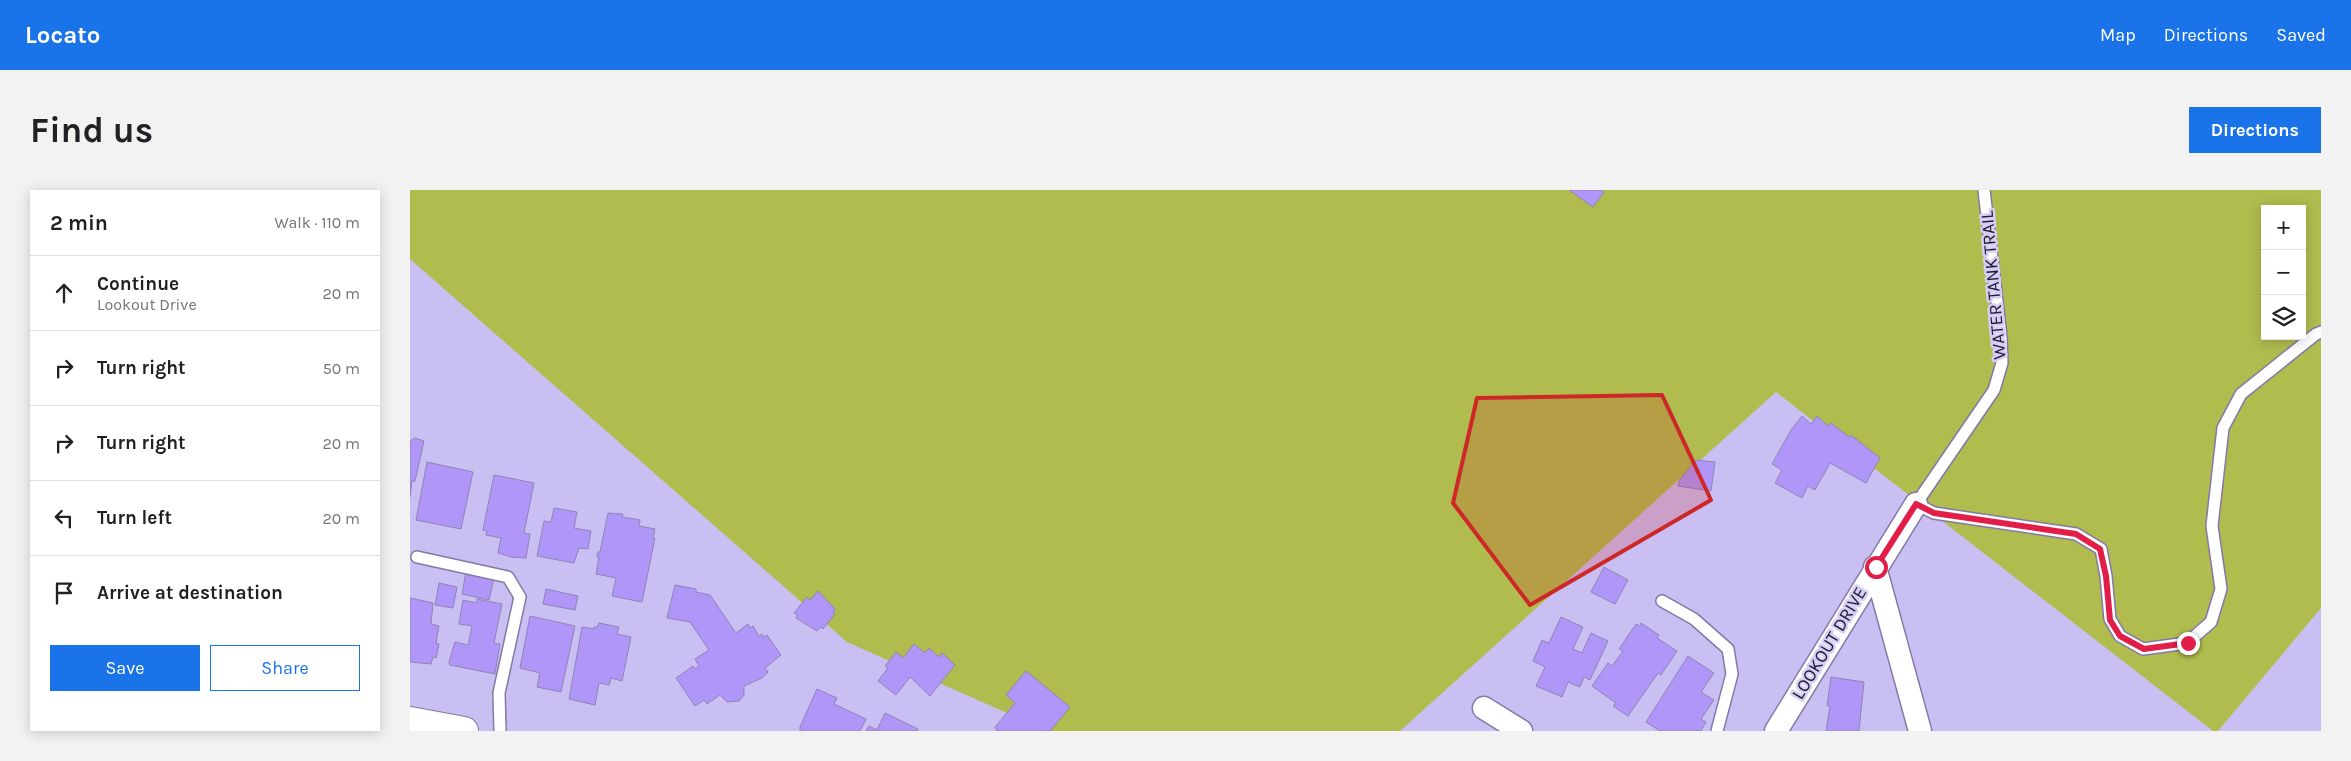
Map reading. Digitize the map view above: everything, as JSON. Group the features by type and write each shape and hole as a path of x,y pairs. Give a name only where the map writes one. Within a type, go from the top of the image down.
{"street":[{"name":"LOOKOUT DRIVE","path":"1776,731 1916,504"},
{"path":"1876,567 1920,731"},
{"path":"1484,708 1521,731"},
{"path":"410,721 464,731"}],"lane":[{"name":"WATER TANK TRAIL","path":"1916,504 1994,390 2002,363 2001,336 1984,190"},
{"path":"1916,504 1934,513 2076,534 2100,549 2106,576 2110,620 2120,636 2144,649 2188,643 2211,622 2221,589 2212,526 2222,428 2241,394 2321,332"},
{"path":"417,557 508,577 520,598 499,693 500,731"},
{"path":"1662,601 1694,619 1728,649 1732,674 1717,731"}],"highlighted area":[{"path":"1662,395 1711,500 1530,605 1453,503 1477,398"}],"green space":[{"path":"410,190 2321,190 2321,608 2218,731 2213,731 1776,392 1400,731 1047,731 847,642 410,259"}],"building":[{"path":"1569,190 1601,190 1604,192 1593,207"},
{"path":"1802,416 1811,424 1817,416 1828,426 1831,423 1849,437 1851,435 1880,458 1866,483 1830,463 1815,490 1808,486 1802,498 1775,483 1782,470 1772,464 1791,430"},
{"path":"415,438 424,441 415,481 412,481 410,497 410,441"},
{"path":"1696,460 1715,462 1711,491 1678,486 1679,481"},
{"path":"427,462 473,472 461,529 416,520"},
{"path":"494,475 534,483 524,533 530,534 526,558 511,557 498,553 501,538 486,535 487,531 483,530"},
{"path":"554,508 577,512 574,528 591,531 588,549 579,548 574,563 537,556 544,521 551,522"},
{"path":"608,513 623,514 622,517 640,520 639,526 655,529 653,538 655,538 642,602 612,596 616,578 596,574 599,557 597,557 598,552 600,552"},
{"path":"1604,567 1628,580 1615,604 1591,592"},
{"path":"466,572 494,578 489,600 462,594"},
{"path":"439,583 457,587 453,608 435,605"},
{"path":"675,585 696,589 696,592 710,595 736,633 748,624 750,628 753,626 759,636 762,634 764,637 767,635 781,655 765,668 768,672 762,678 744,686 744,695 739,701 727,702 720,695 707,704 704,700 695,706 676,678 693,666 695,669 699,666 695,659 709,650 690,622 667,618"},
{"path":"546,589 578,596 575,610 543,604"},
{"path":"818,591 835,609 833,613 835,614 823,629 821,627 817,631 796,618 798,615 794,613 807,597 810,600"},
{"path":"410,598 433,603 431,624 439,626 436,643 439,644 436,658 433,657 431,664 410,662"},
{"path":"477,599 502,604 494,643 500,644 495,674 450,665 449,662 455,642 468,645 472,626 459,624 463,600 477,603"},
{"path":"530,616 575,626 561,692 537,687 540,673 520,668"},
{"path":"1561,617 1583,627 1573,649 1582,653 1591,633 1608,641 1590,680 1584,677 1580,687 1568,682 1562,697 1536,686 1545,667 1533,661 1542,640 1549,643"},
{"path":"599,623 619,627 617,634 631,637 622,681 611,678 609,685 599,683 595,705 569,699 582,627 594,629"},
{"path":"1641,623 1659,635 1657,638 1677,651 1661,675 1658,673 1628,716 1613,706 1616,703 1592,686 1608,663 1612,666 1623,651 1619,649 1636,624 1640,626"},
{"path":"914,644 925,653 929,648 939,657 942,653 955,665 930,696 910,677 896,695 878,681 888,668 885,666 896,652 903,658"},
{"path":"1688,656 1714,673 1701,692 1714,700 1701,719 1706,722 1701,731 1660,731 1646,722"},
{"path":"1026,671 1070,707 1050,731 997,731 995,727 1015,703 1006,695"},
{"path":"1831,677 1864,682 1859,731 1826,731 1830,706 1827,706"},
{"path":"817,689 837,698 834,704 866,719 860,731 800,731 800,727"},
{"path":"885,713 918,729 917,731 866,731 869,726 877,730"}],"route":[{"path":"1876,567 1916,504 1934,513 2076,534 2100,549 2106,576 2110,620 2120,636 2144,649 2188,643"}]}
